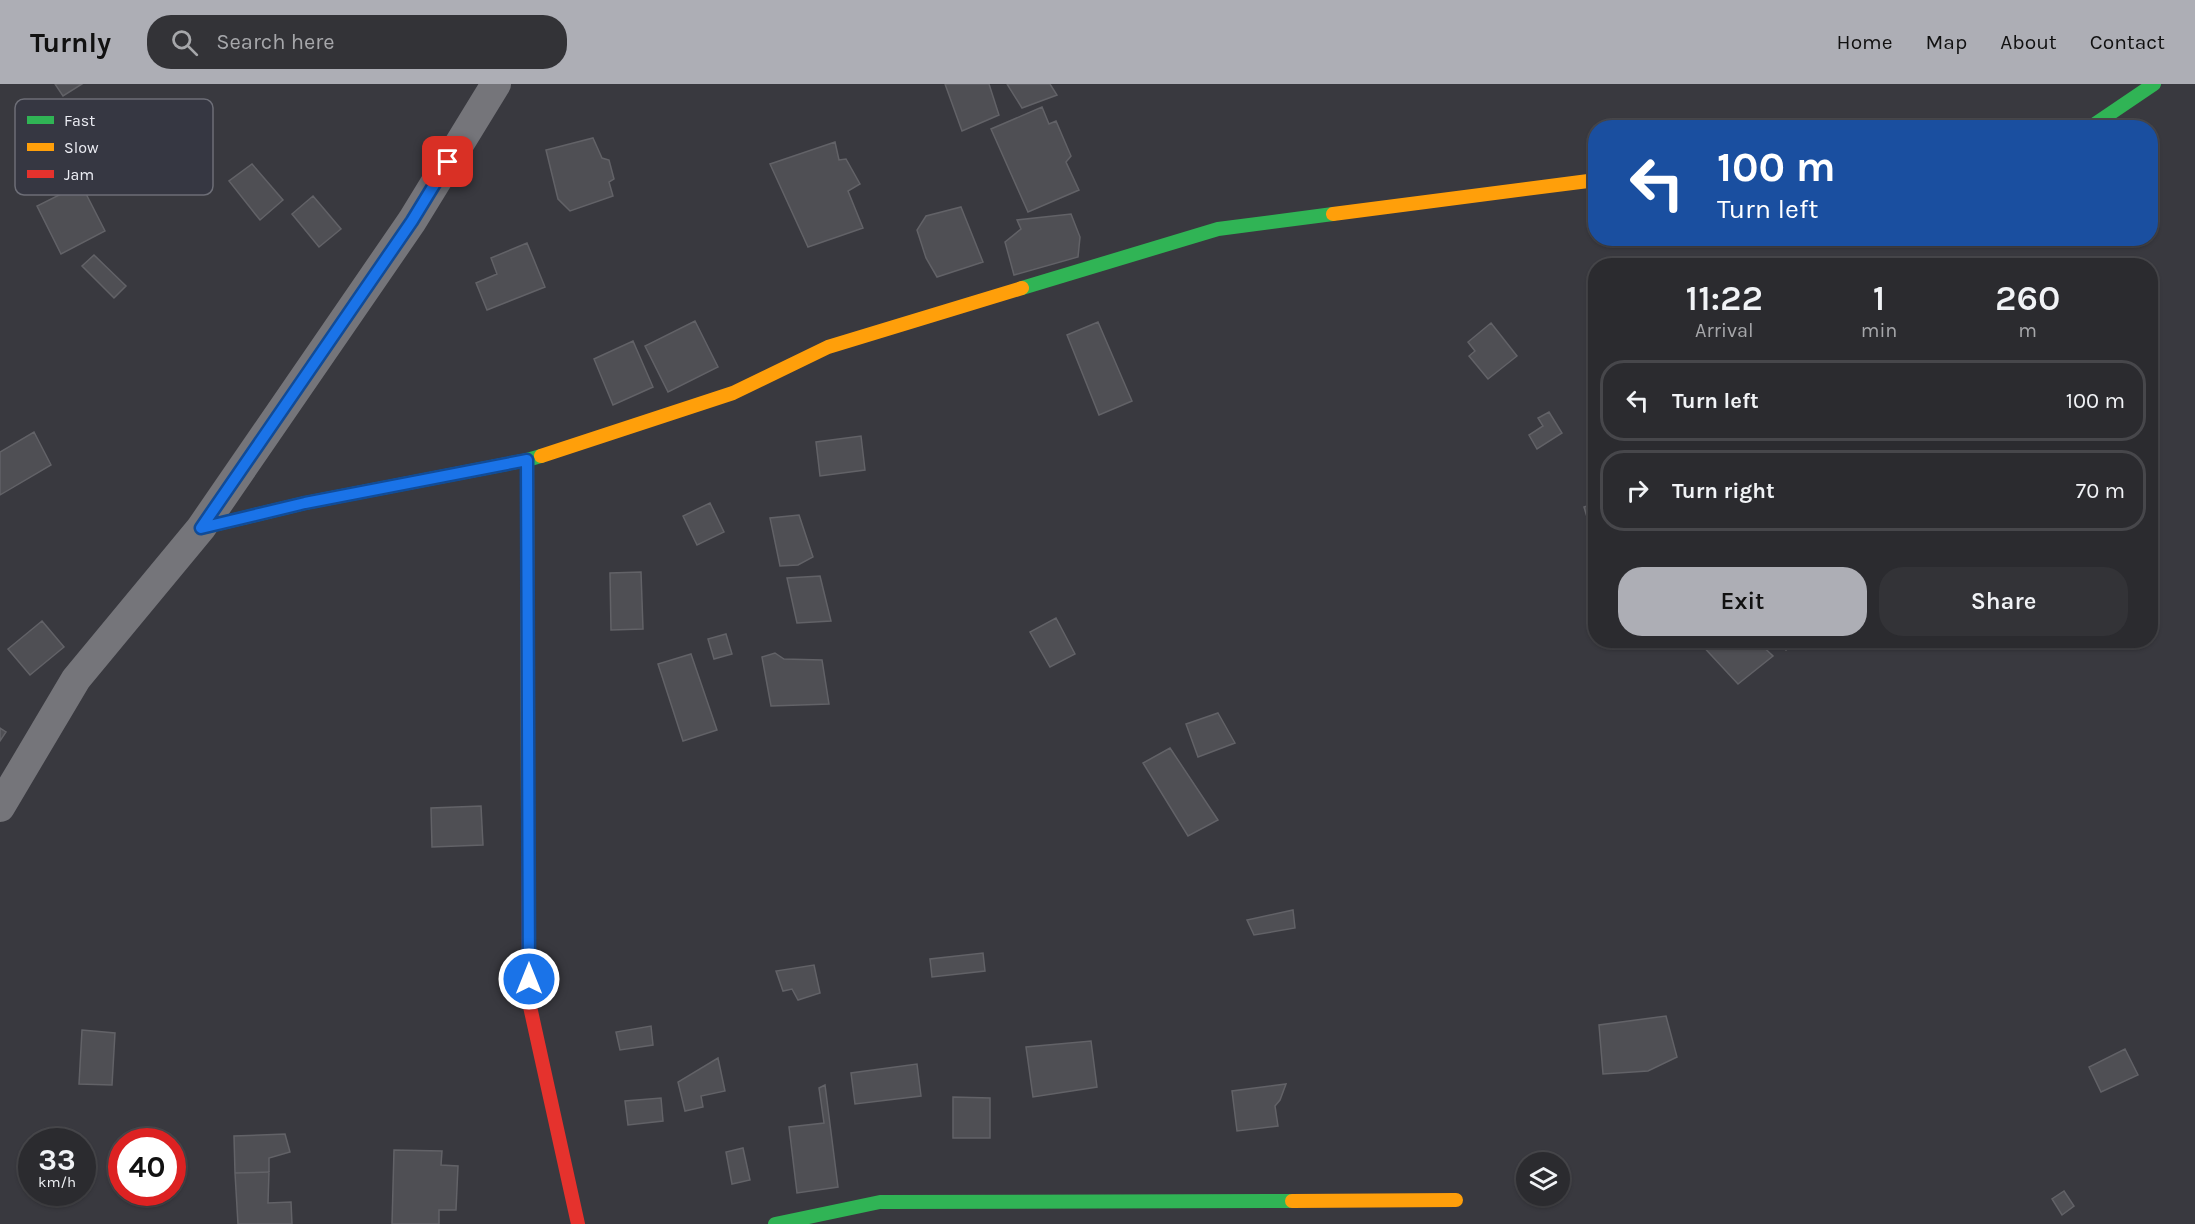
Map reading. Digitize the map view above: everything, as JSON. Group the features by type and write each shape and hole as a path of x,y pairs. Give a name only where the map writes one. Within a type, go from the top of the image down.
{"street":[{"path":"0,807 76,679 201,528 412,221 496,84"},
{"path":"2101,120 2154,84"},
{"path":"201,528 305,503 527,460 733,393 828,346 1218,229 1588,181"},
{"path":"527,460 529,1002 578,1224"},
{"path":"775,1224 880,1202 1456,1200"}],"building":[{"path":"55,84 82,84 63,96"},
{"path":"945,84 989,84 999,115 962,131"},
{"path":"1007,84 1050,84 1057,95 1022,108"},
{"path":"1042,107 1049,124 1056,121 1071,156 1066,162 1079,190 1028,212 991,129"},
{"path":"593,138 602,158 609,160 614,179 609,182 613,196 570,211 558,199 546,150"},
{"path":"835,142 839,160 846,159 860,184 848,191 863,228 808,247 770,164"},
{"path":"252,164 283,200 260,220 229,181"},
{"path":"59,195 87,195 105,231 61,254 37,206"},
{"path":"313,196 341,229 319,247 292,214"},
{"path":"961,207 983,262 937,277 926,258 917,230 926,216"},
{"path":"1071,214 1080,237 1078,257 1014,275 1005,242 1021,229 1017,220"},
{"path":"527,243 545,287 487,310 476,283 497,274 491,258"},
{"path":"94,255 126,286 114,298 82,266"},
{"path":"695,321 718,367 668,392 645,346"},
{"path":"1098,322 1132,401 1099,415 1067,335"},
{"path":"1491,323 1517,356 1488,379 1469,356 1475,351 1468,342"},
{"path":"633,341 653,387 613,405 594,359"},
{"path":"1549,412 1562,433 1537,449 1529,435 1543,426 1538,418"},
{"path":"34,432 51,465 0,495 0,452"},
{"path":"861,436 865,470 820,476 816,442"},
{"path":"710,503 724,532 697,545 683,516"},
{"path":"1588,506 1588,520 1584,507"},
{"path":"799,515 813,557 798,565 780,566 770,518"},
{"path":"641,572 643,629 611,630 610,573"},
{"path":"820,576 831,621 797,623 787,578"},
{"path":"1056,618 1075,654 1050,667 1030,632"},
{"path":"42,621 64,647 30,675 8,649"},
{"path":"726,634 732,654 714,659 708,639"},
{"path":"1705,648 1764,648 1773,656 1738,684"},
{"path":"775,653 784,659 822,660 829,704 771,706 762,657"},
{"path":"691,654 717,730 683,741 658,664"},
{"path":"1218,713 1235,743 1198,757 1186,724"},
{"path":"0,728 6,732 0,741"},
{"path":"1170,748 1218,820 1188,836 1143,763"},
{"path":"481,806 483,845 432,847 431,808"},
{"path":"1293,910 1295,928 1254,935 1247,920"},
{"path":"983,953 985,971 932,977 930,959"},
{"path":"814,965 820,993 798,1000 792,989 783,991 776,971"},
{"path":"1666,1016 1677,1057 1648,1071 1603,1074 1599,1025"},
{"path":"651,1026 653,1045 620,1050 616,1032"},
{"path":"82,1030 115,1033 112,1085 79,1084"},
{"path":"1091,1041 1097,1087 1033,1097 1026,1047"},
{"path":"2125,1049 2138,1075 2101,1092 2089,1067"},
{"path":"718,1058 725,1091 701,1096 703,1107 685,1111 678,1082"},
{"path":"917,1064 921,1096 855,1104 851,1073"},
{"path":"1286,1084 1275,1106 1278,1126 1237,1131 1232,1091"},
{"path":"825,1085 838,1187 797,1193 789,1127 824,1123 819,1088"},
{"path":"953,1097 990,1098 990,1138 953,1138"},
{"path":"661,1098 663,1121 628,1125 625,1101"},
{"path":"285,1134 290,1152 269,1158 269,1172 235,1173 234,1136"},
{"path":"743,1148 750,1180 732,1184 726,1152"},
{"path":"394,1150 442,1151 441,1165 458,1166 456,1210 439,1210 439,1224 392,1224"},
{"path":"269,1172 268,1203 291,1202 292,1224 238,1224 235,1173"},
{"path":"2064,1191 2074,1206 2062,1215 2052,1199"}],"traffic: fast":[{"path":"2101,120 2154,84"},
{"path":"1022,288 1218,229 1333,214"},
{"path":"201,528 305,503 541,456"},
{"path":"775,1224 880,1202 1292,1201"}],"traffic: slow":[{"path":"1333,214 1588,181"},
{"path":"541,456 733,393 828,347 1022,288"},
{"path":"527,460 528,823"},
{"path":"1292,1201 1456,1200"}],"traffic: jam":[{"path":"528,823 529,1002 578,1224"}],"route":[{"path":"448,162 412,221 201,528 305,503 527,460 529,979"}]}
